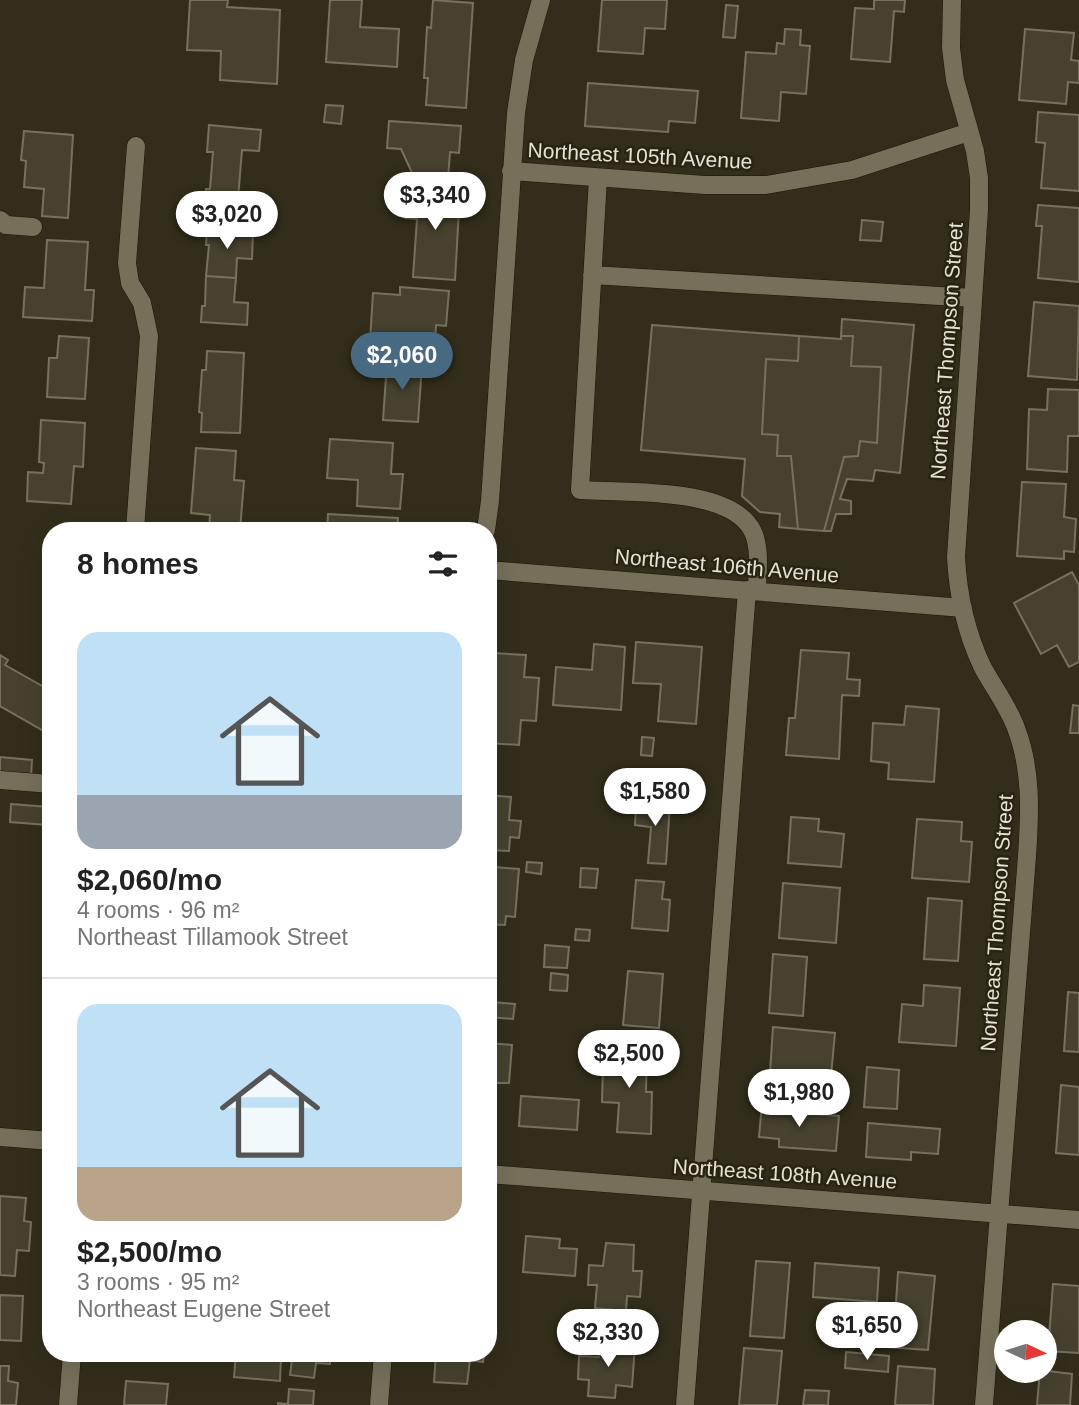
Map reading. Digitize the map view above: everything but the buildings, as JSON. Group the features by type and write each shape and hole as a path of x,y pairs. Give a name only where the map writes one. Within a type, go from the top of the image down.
{"street":[{"path":"487,522 511,171 524,60 541,0"},
{"name":"Northeast Thompson Street","path":"951,0 951,48 955,80 970,132 979,178 956,557 957,580 971,641 1016,726 1025,755 1029,785 1027,856 984,1405"},
{"name":"Northeast 105th Avenue","path":"511,171 705,185 766,185 852,170 970,132"},
{"path":"136,146 127,263 130,283 142,303 149,336 136,522"},
{"path":"598,178 580,490 693,496 717,503 736,513 753,531 758,552 752,591 685,1405"},
{"path":"0,220 6,225 33,227"},
{"path":"592,275 973,299"},
{"name":"Northeast 106th Avenue","path":"497,571 963,608"},
{"path":"0,780 42,783"},
{"path":"0,1137 42,1140"},
{"name":"Northeast 108th Avenue","path":"497,1175 1079,1220"},
{"path":"68,1405 71,1362"},
{"path":"379,1405 382,1362"}]}
